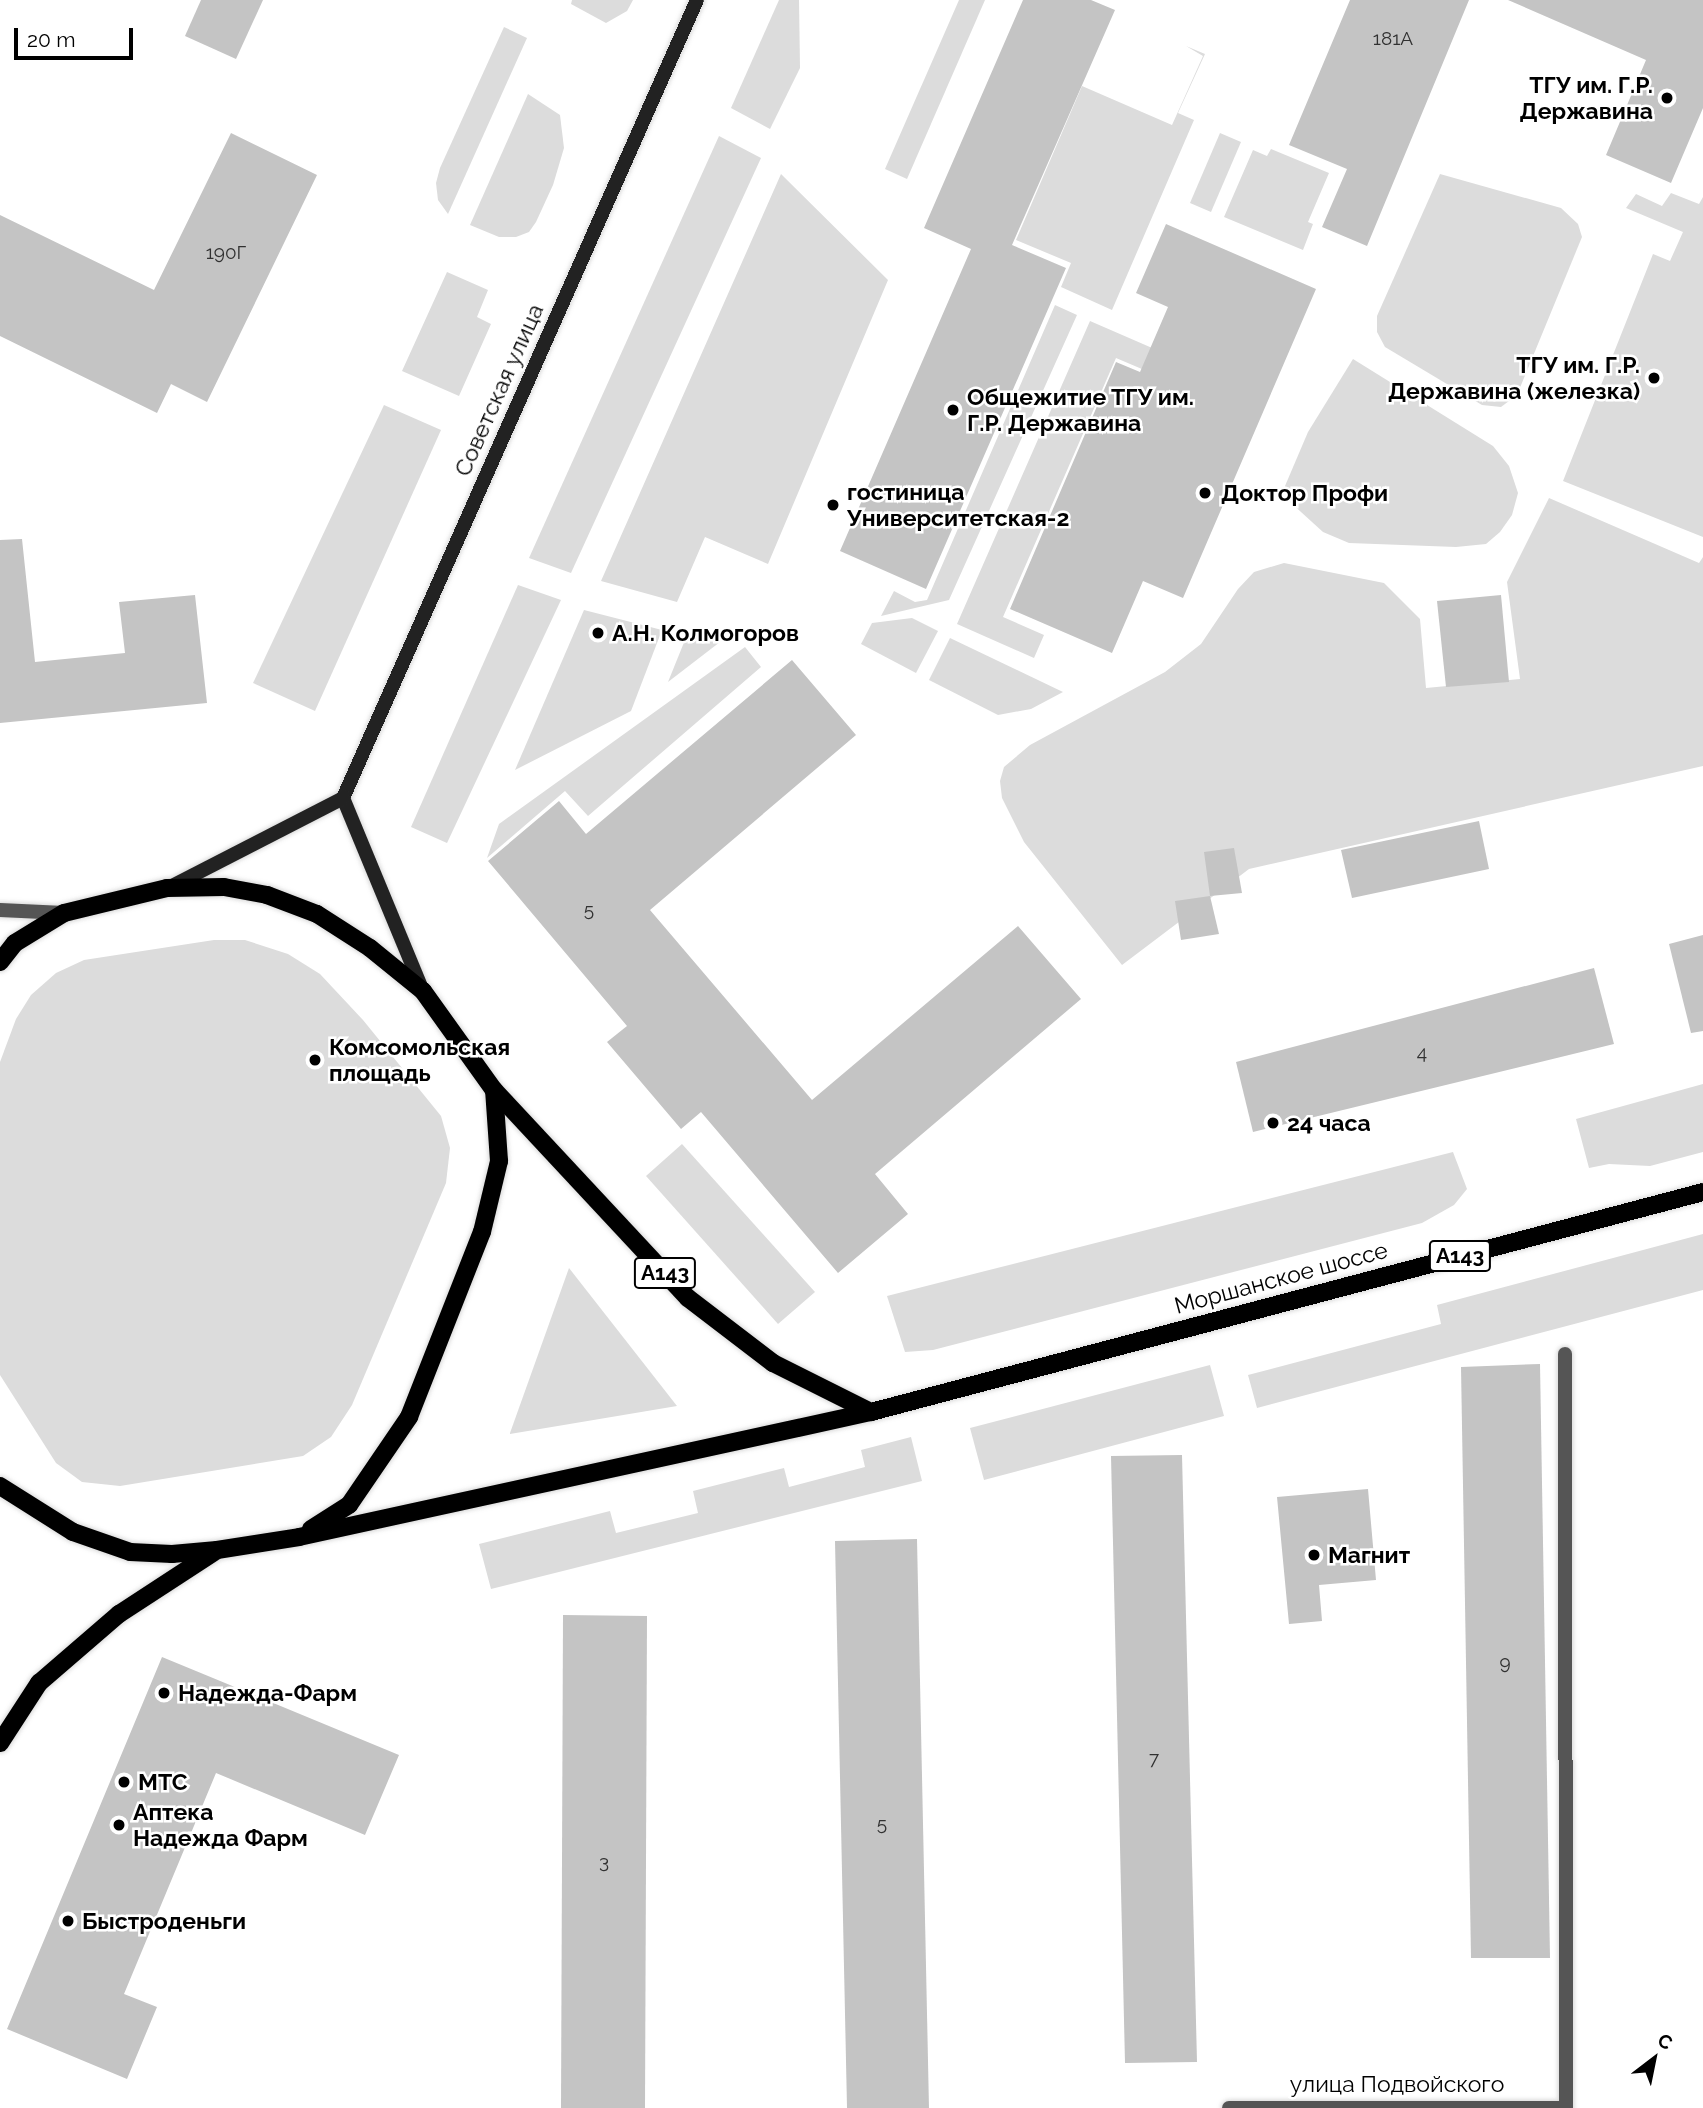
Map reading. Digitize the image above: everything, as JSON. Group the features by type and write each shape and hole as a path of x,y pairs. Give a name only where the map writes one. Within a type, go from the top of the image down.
{"main road":[{"name":"Советская улица","path":"343,798 697,0"},
{"path":"167,888 343,798 423,991 494,1090 499,1161 482,1232 409,1417 349,1506 299,1537"},
{"path":"0,962 15,943 64,912 167,888 224,887 267,895 317,914 370,948 423,991"},
{"name":"А143","path":"494,1090 688,1298 773,1363 871,1412"},
{"name":"Моршанское шоссе","path":"0,1486 73,1532 130,1552 172,1554 299,1537 871,1412 1703,1192"},
{"path":"0,1742 38,1683 119,1614 217,1550"}],"street":[{"path":"0,911 64,912"},
{"path":"1565,1354 1566,2108"},
{"name":"улица Подвойского","path":"1229,2108 1566,2108"}],"shaded area":[{"path":"572,0 633,0 627,11 606,23 571,4"},
{"path":"779,0 799,0 800,68 770,129 731,108"},
{"path":"959,0 985,0 907,179 885,169"},
{"path":"504,27 527,38 448,214 438,200 436,183 440,168"},
{"path":"1186,46 1205,54 1178,113 1194,120 1112,310 1061,287 1071,263 1016,240 1082,86 1172,125 1203,56"},
{"path":"528,94 560,115 564,148 553,185 529,232 516,237 499,237 470,225"},
{"path":"1220,133 1241,142 1211,212 1190,203"},
{"path":"719,136 761,158 571,573 529,558"},
{"path":"1271,149 1329,173 1308,222 1313,224 1303,250 1224,217 1253,150 1267,156"},
{"path":"781,174 888,280 768,564 705,537 677,602 601,581"},
{"path":"1440,174 1561,208 1578,224 1582,237 1517,395 1501,407 1482,405 1385,347 1377,332 1377,316"},
{"name":"ТГУ им. Г.Р. Державина (железка)","path":"1671,193 1699,204 1703,197 1703,537 1563,481 1653,254 1670,261 1683,232 1626,208 1636,194 1662,206"},
{"path":"447,272 488,290 477,317 491,324 459,396 402,371"},
{"path":"1055,305 1077,315 949,600 881,616 894,591 915,602 927,600"},
{"path":"1090,321 1166,354 1156,375 1116,358 1003,617 1044,635 1034,658 957,624"},
{"path":"1353,359 1493,446 1509,466 1518,493 1512,515 1500,532 1486,544 1456,547 1349,543 1323,532 1290,502 1285,486 1308,432"},
{"path":"384,405 441,430 315,711 253,683"},
{"path":"1549,498 1699,563 1703,557 1703,766 1249,869 1122,965 1024,842 1002,798 1000,781 1004,767 1030,745 1165,672 1201,644 1238,589 1254,572 1284,563 1384,583 1420,619 1426,688 1520,679 1507,582"},
{"path":"518,585 561,600 447,843 411,827"},
{"path":"584,610 662,630 631,711 515,770"},
{"path":"912,618 938,631 916,673 861,644 872,623"},
{"path":"687,635 720,642 668,682"},
{"path":"950,638 1063,692 1031,709 998,715 929,680"},
{"path":"745,647 761,667 588,816 565,791 487,858 499,824"},
{"path":"214,940 245,940 288,954 320,974 363,1020 441,1116 450,1148 446,1183 352,1405 331,1437 303,1456 120,1486 82,1482 56,1463 0,1375 0,1062 16,1019 31,995 56,973 84,960"},
{"path":"1703,1084 1703,1152 1650,1166 1609,1164 1589,1168 1576,1119"},
{"path":"682,1144 815,1292 778,1324 646,1176"},
{"path":"1453,1152 1467,1189 1454,1205 1422,1223 933,1350 905,1352 887,1296"},
{"path":"1703,1234 1703,1290 1257,1408 1248,1375 1441,1324 1437,1305"},
{"path":"569,1268 677,1406 510,1434 510,1433"},
{"path":"1210,1365 1224,1416 984,1480 970,1428"},
{"path":"911,1437 922,1481 491,1589 479,1544 610,1511 616,1533 698,1513 693,1491 784,1468 789,1487 865,1467 861,1450"}],"building":[{"path":"201,0 263,0 236,59 185,36"},
{"name":"Общежитие ТГУ им. Г.Р. Державина","path":"1023,0 1091,0 1115,10 1012,245 1066,268 926,589 840,551 971,249 924,228"},
{"path":"1350,0 1469,0 1367,246 1322,227 1347,169 1289,145"},
{"name":"ТГУ им. Г.Р. Державина","path":"1508,0 1703,0 1703,108 1671,183 1606,155 1646,60"},
{"path":"231,133 317,175 207,402 171,384 157,413 0,336 0,215 154,290"},
{"path":"1166,224 1316,289 1183,598 1143,581 1112,653 1010,609 1116,362 1140,372 1168,307 1136,293"},
{"path":"22,539 35,662 125,653 119,602 195,595 207,703 0,723 0,540"},
{"path":"1501,595 1509,682 1446,687 1437,601"},
{"path":"792,660 856,735 650,910 812,1100 1018,926 1081,999 875,1174 908,1214 838,1273 701,1112 681,1129 607,1042 627,1026 488,861 559,801 586,834"},
{"path":"1479,821 1489,869 1352,898 1341,850"},
{"path":"1234,848 1242,893 1210,896 1204,852"},
{"path":"1210,896 1219,934 1181,940 1175,901"},
{"path":"1703,935 1703,1031 1691,1033 1669,944"},
{"path":"1594,968 1614,1044 1253,1132 1236,1062"},
{"path":"1540,1364 1550,1958 1471,1958 1461,1367"},
{"path":"1182,1455 1197,2062 1125,2063 1111,1456"},
{"path":"1368,1489 1376,1580 1319,1585 1322,1621 1289,1624 1277,1497"},
{"path":"917,1539 929,2108 847,2108 835,1541"},
{"path":"563,1615 647,1616 645,2108 561,2108"},
{"path":"162,1657 399,1755 365,1835 216,1773 124,1994 157,2007 127,2079 7,2029"}],"place":[{"name":"ТГУ им. Г.Р. Державина","path":"1667,98"},
{"name":"ТГУ им. Г.Р. Державина (железка)","path":"1654,378"},
{"name":"Общежитие ТГУ им. Г.Р. Державина","path":"953,410"},
{"name":"Доктор Профи","path":"1205,493"},
{"name":"гостиница Университетская-2","path":"833,505"},
{"name":"А.Н. Колмогоров","path":"598,633"},
{"name":"Комсомольская площадь","path":"315,1060"},
{"name":"24 часа","path":"1273,1123"},
{"name":"Магнит","path":"1314,1555"},
{"name":"Надежда-Фарм","path":"164,1693"},
{"name":"МТС","path":"124,1782"},
{"name":"Аптека Надежда Фарм","path":"119,1825"},
{"name":"Быстроденьги","path":"68,1921"}]}
